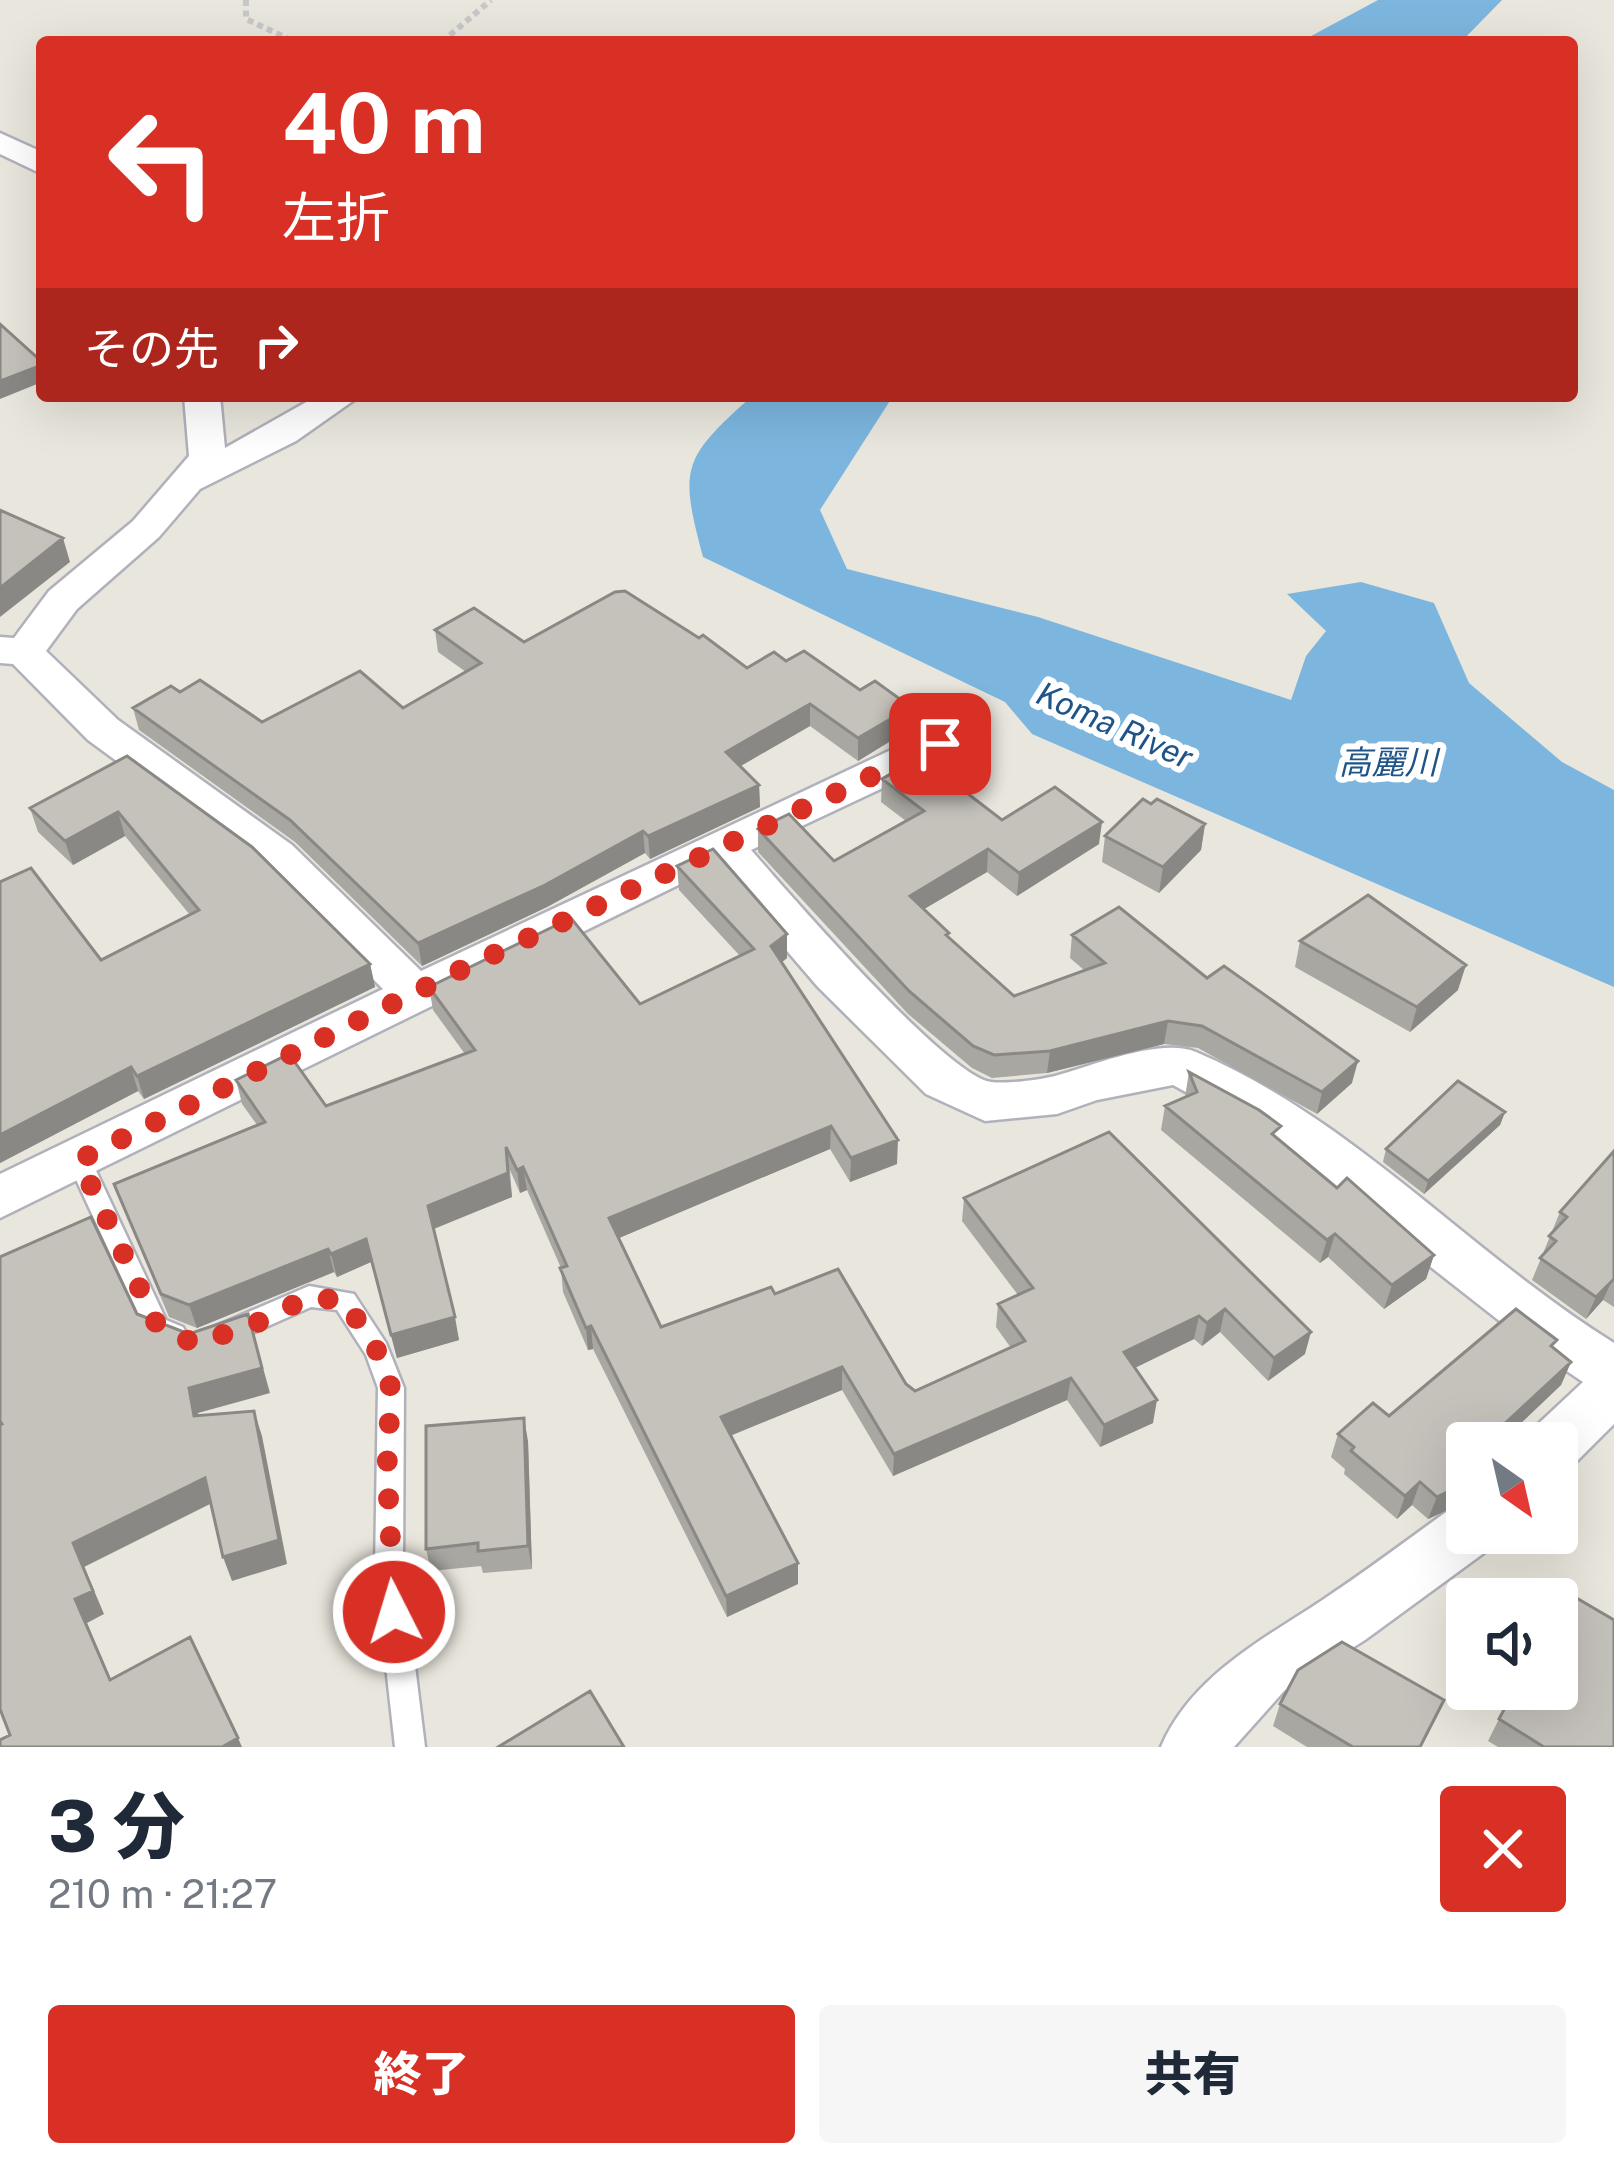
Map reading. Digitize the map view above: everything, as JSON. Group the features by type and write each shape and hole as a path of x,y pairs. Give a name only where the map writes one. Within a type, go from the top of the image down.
{"street":[{"path":"0,142 36,162"},
{"path":"202,402 207,458 146,529 63,600 13,651 93,719 254,838 323,896 414,993"},
{"path":"187,481 284,433 333,402"},
{"path":"0,1197 721,844 940,744"},
{"path":"721,844 835,975 943,1081 985,1102 1058,1095 1090,1082 1178,1065 1274,1116 1562,1339 1614,1372"},
{"path":"1578,1423 1614,1388"},
{"path":"1192,1747 1263,1670 1344,1620 1446,1546"}],"lane":[{"path":"79,1160 158,1327 196,1344 259,1322 309,1297 345,1301 377,1351 391,1388 389,1568 410,1747"}],"path":[{"path":"246,0 245,19 283,36"},
{"path":"449,36 490,0"}],"water":[{"path":"1378,0 1502,0 1467,36 1311,36"},
{"name":"高麗川","path":"746,402 889,402 820,510 847,569 1038,617 1291,700 1306,656 1326,631 1287,594 1361,582 1434,603 1469,683 1562,762 1614,790 1614,987 1032,734 1005,702 703,557 690,483 692,466 711,435"}],"building":[{"path":"0,324 36,357 36,367 0,381"},
{"path":"0,510 63,538 0,588"},
{"path":"625,591 699,638 703,635 747,668 774,652 786,661 804,651 860,690 875,681 911,707 858,738 810,704 726,752 759,785 648,836 643,831 545,885 418,943 290,820 133,708 171,686 180,692 200,680 262,722 360,671 403,708 481,663 435,630 474,608 524,642 615,592"},
{"path":"127,756 252,847 370,964 137,1076 131,1067 0,1135 0,882 31,868 101,960 199,910 118,812 65,841 30,808"},
{"path":"920,757 1002,820 1055,787 1102,822 1019,873 988,849 910,896 1014,996 1105,963 1072,935 1119,907 1207,978 1224,966 1358,1061 1322,1092 1202,1026 1168,1021 1050,1051 994,1055 973,1046 909,991 758,829 789,814 834,861 924,811 882,779"},
{"path":"1143,799 1151,804 1157,799 1205,824 1163,867 1105,836"},
{"path":"713,849 787,934 771,946 898,1140 851,1158 831,1126 609,1218 661,1327 771,1287 775,1294 838,1269 906,1384 915,1391 1025,1341 998,1304 1033,1288 964,1198 1109,1132 1311,1332 1274,1358 1225,1309 1207,1323 1199,1316 1124,1352 1157,1400 1104,1425 1071,1378 894,1454 842,1367 721,1417 798,1563 726,1596 591,1326 586,1328 560,1268 567,1266 523,1167 517,1170 506,1147 508,1173 428,1206 455,1317 391,1335 366,1239 331,1254 328,1249 189,1305 161,1294 114,1184 265,1122 236,1080 289,1054 326,1106 475,1050 429,987 571,918 640,1004 754,949 677,866"},
{"path":"1368,895 1466,965 1417,1007 1300,941"},
{"path":"1189,1072 1281,1126 1272,1134 1337,1188 1347,1178 1434,1255 1392,1285 1335,1234 1327,1240 1165,1106 1197,1092"},
{"path":"1458,1081 1505,1112 1428,1181 1386,1149"},
{"path":"1614,1151 1614,1279 1596,1297 1540,1258 1556,1241 1549,1236 1567,1217 1560,1212"},
{"path":"91,1217 137,1314 189,1334 248,1314 262,1368 189,1388 194,1416 254,1411 279,1540 223,1557 205,1478 73,1543 93,1591 75,1599 110,1680 190,1637 238,1738 222,1747 0,1747 0,1740 10,1735 0,1709 0,1257"},
{"path":"1516,1309 1557,1340 1551,1346 1571,1362 1507,1422 1446,1422 1446,1492 1437,1497 1420,1482 1405,1496 1351,1451 1354,1447 1338,1434 1373,1403 1389,1416"},
{"path":"524,1418 528,1546 478,1551 478,1543 426,1549 426,1426"},
{"path":"1578,1599 1614,1620 1614,1747 1544,1747 1499,1719 1504,1710 1578,1710"},
{"path":"1342,1642 1444,1700 1420,1747 1353,1747 1280,1704 1298,1670"},
{"path":"590,1691 624,1747 498,1747"}],"route":[{"path":"394,1612 387,1467 391,1388 377,1351 345,1301 309,1297 259,1322 196,1344 158,1327 79,1160 721,844 940,744"}],"water label":[{"name":"Koma River","path":"1115,725"}]}
